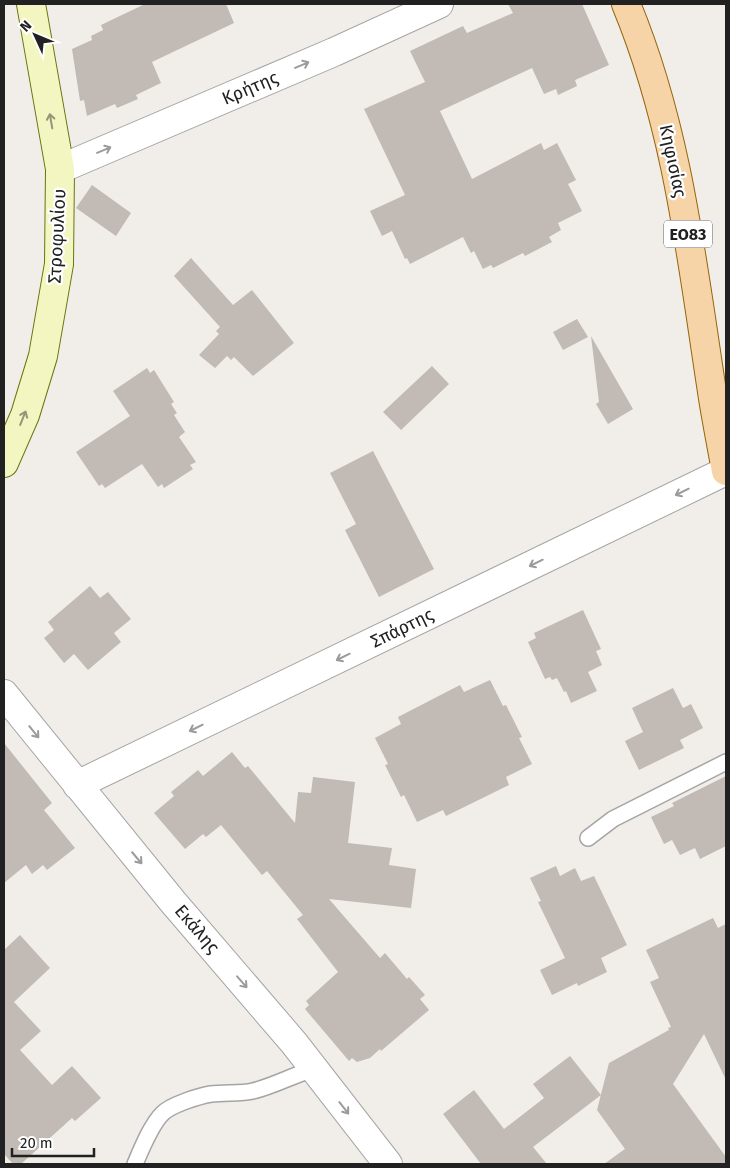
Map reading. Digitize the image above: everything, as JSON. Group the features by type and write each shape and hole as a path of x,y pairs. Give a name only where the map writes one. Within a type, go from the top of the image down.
{"main road":[{"name":"Κηφισίας","path":"626,4 641,41 657,91 674,159 726,471"}],"street":[{"name":"Στροφυλίου","path":"4,462 25,415 44,356 59,264 60,169 32,4"},
{"name":"Κρήτης","path":"60,169 324,56 439,4"},
{"name":"Σπάρτης","path":"78,785 726,471"},
{"name":"Εκάλης","path":"4,694 173,902 294,1043 388,1164"}],"lane":[{"path":"588,838 614,819 726,762"},
{"path":"135,1164 162,1113 180,1104 210,1094 251,1092 273,1085 298,1073 314,1069"}],"building":[{"path":"145,4 226,4 234,23 152,62 161,83 136,95 138,99 117,108 115,104 87,116 84,100 80,101 72,49 92,40 91,36 103,30 101,25"},
{"path":"508,4 582,4 609,65 575,80 577,86 558,95 556,89 544,94 532,68 440,111 472,179 541,143 544,150 557,143 576,180 568,184 582,211 558,223 561,230 549,237 552,242 525,256 523,253 493,268 491,265 483,269 474,251 471,253 463,237 410,264 407,258 405,259 392,231 382,236 370,211 405,195 364,109 425,82 410,51 463,26 467,33 513,13"},
{"path":"92,185 131,213 116,236 76,208"},
{"path":"191,258 233,305 252,290 294,343 253,376 234,357 231,360 227,356 215,368 199,355 219,334 216,331 220,327 174,276"},
{"path":"577,319 588,337 563,350 553,332"},
{"path":"591,336 633,409 608,424 596,404 599,402"},
{"path":"432,366 449,384 401,430 383,412"},
{"path":"147,368 150,373 154,370 174,402 171,404 177,413 174,415 185,432 179,437 196,462 190,465 193,469 164,488 162,484 158,487 142,464 105,488 102,484 99,486 76,452 130,416 113,391"},
{"path":"373,451 434,569 379,597 345,530 356,524 330,473"},
{"path":"90,586 100,598 108,592 131,619 114,633 121,642 88,670 74,654 64,663 44,638 54,630 48,622"},
{"path":"583,610 601,649 596,651 602,665 588,672 597,691 571,703 566,691 564,692 557,678 552,680 550,677 545,679 528,642 536,638 534,633"},
{"path":"490,680 503,706 506,705 522,737 519,738 532,764 506,777 509,785 446,816 443,810 417,822 404,795 401,797 385,765 388,764 375,738 401,724 398,717 460,685 464,692"},
{"path":"673,688 683,708 691,704 703,728 680,740 684,748 639,770 625,741 643,732 632,708"},
{"path":"4,743 52,803 44,810 75,848 47,870 43,865 32,874 26,865 4,883"},
{"path":"232,752 245,768 248,766 295,823 298,792 311,793 313,777 355,782 348,843 392,848 389,865 416,869 411,908 329,899 380,958 385,953 407,979 409,977 425,995 420,999 429,1010 381,1051 380,1049 370,1058 357,1062 352,1058 349,1061 305,1009 309,1005 306,1001 338,972 297,919 303,915 267,871 262,875 221,825 206,837 203,834 185,849 154,813 174,796 171,792 198,770 203,776"},
{"path":"726,776 726,846 700,859 695,848 680,855 672,840 664,844 651,817 674,806 672,803"},
{"path":"556,866 560,876 575,868 581,881 594,876 627,945 601,958 607,972 578,986 577,983 552,995 540,970 565,958 538,902 541,901 530,878"},
{"path":"713,918 718,928 726,924 726,1080 704,1034 673,1084 726,1157 726,1164 604,1164 625,1149 597,1110 609,1063 669,1030 668,1028 671,1027 650,982 659,978 646,950"},
{"path":"20,935 50,968 14,1002 41,1031 20,1050 52,1085 72,1066 101,1098 75,1121 72,1118 21,1164 13,1164 4,1154 4,950"},
{"path":"570,1056 601,1095 533,1147 547,1164 481,1164 443,1114 474,1090 504,1129 544,1098 533,1084"}]}
